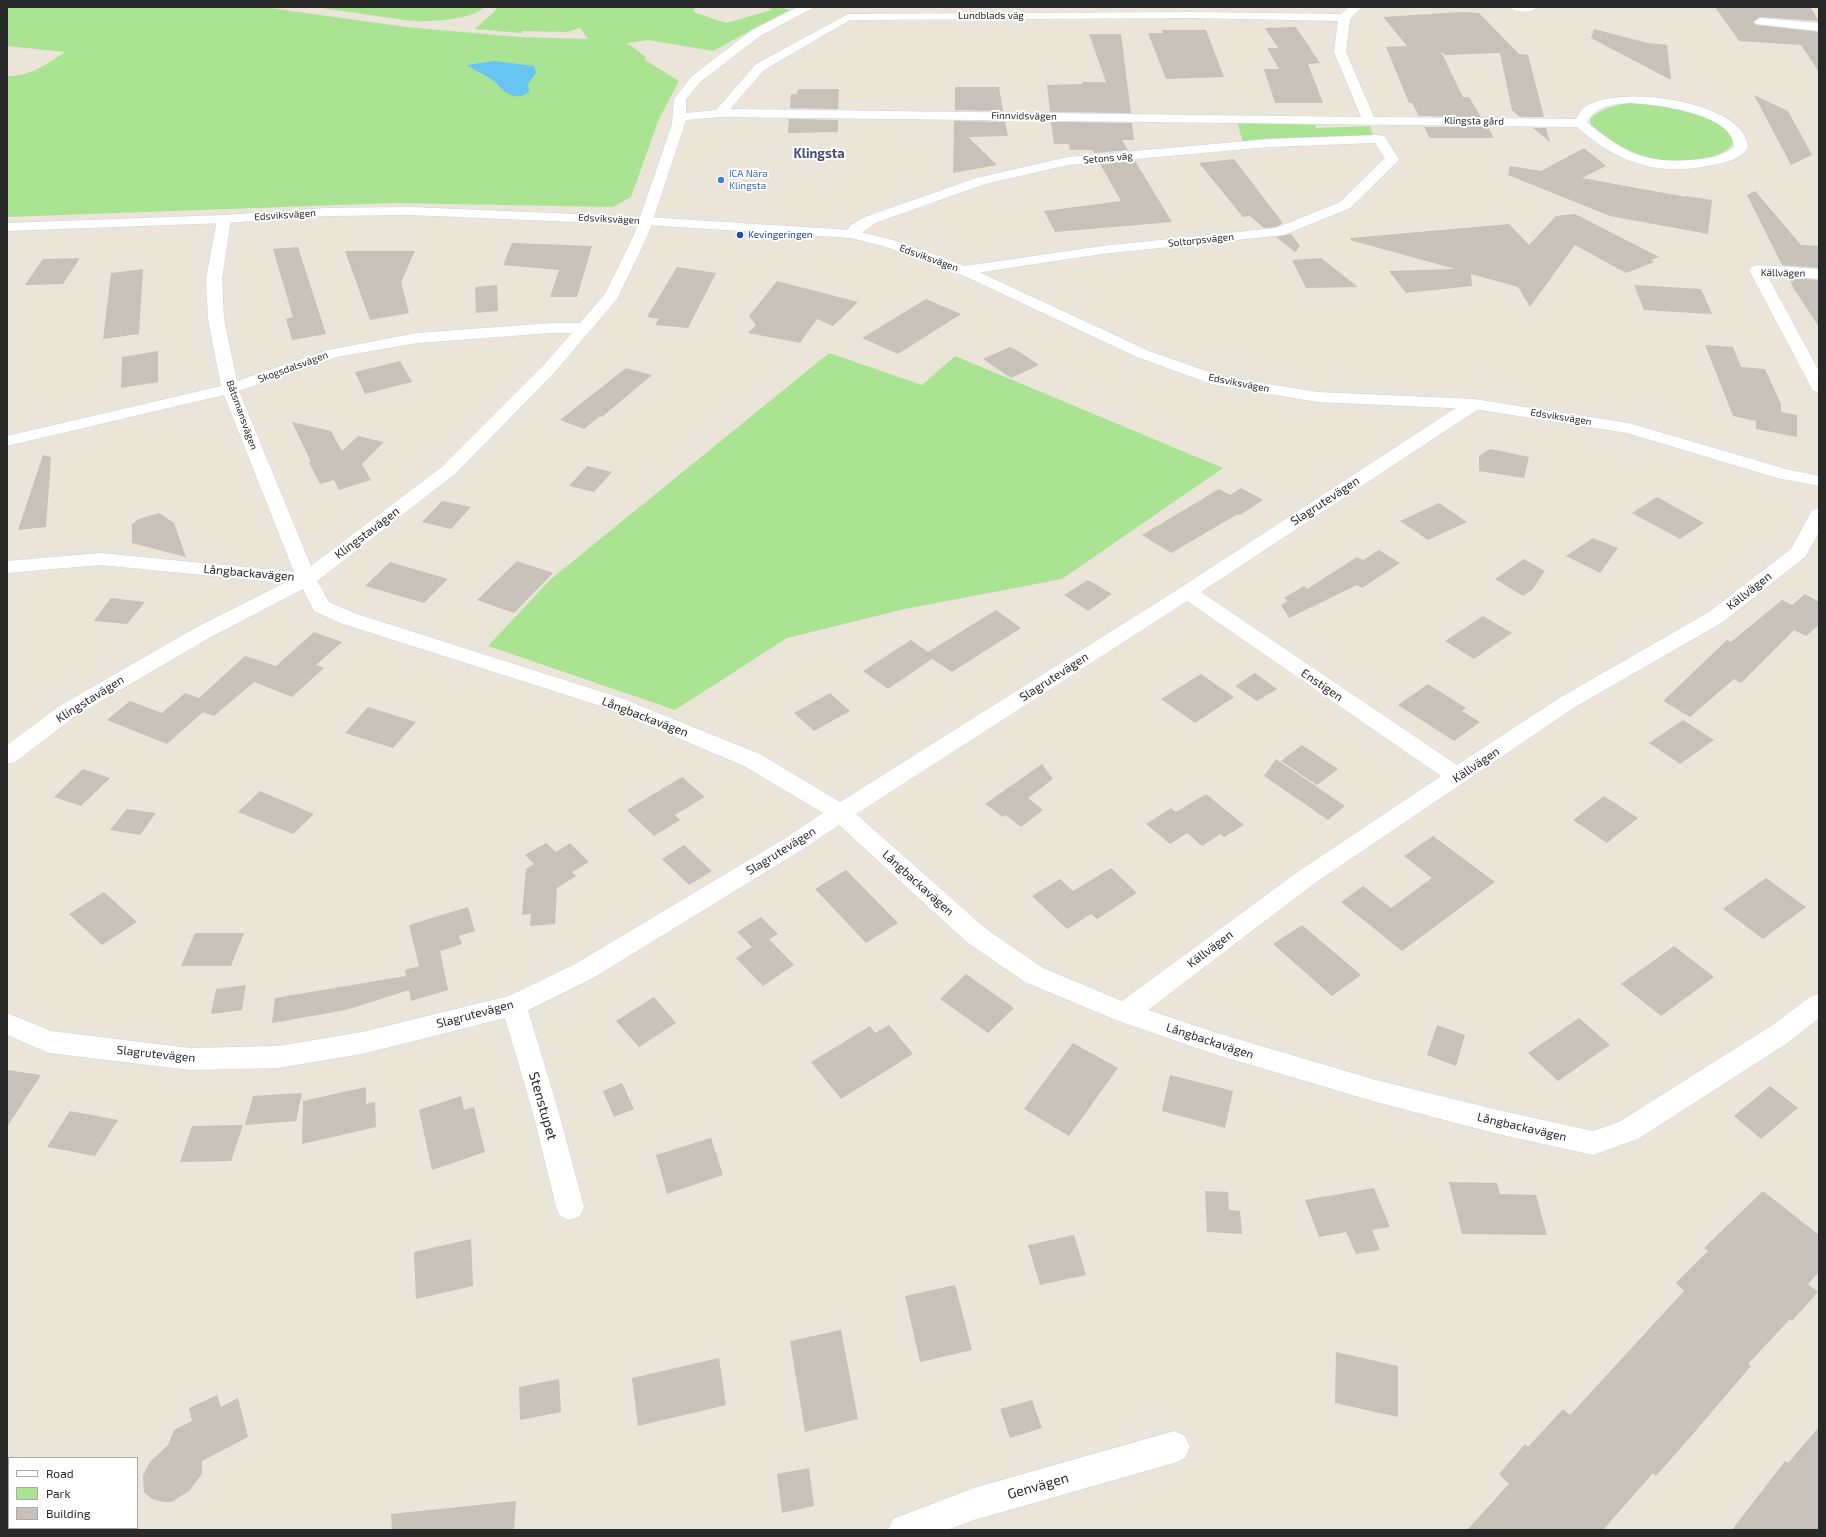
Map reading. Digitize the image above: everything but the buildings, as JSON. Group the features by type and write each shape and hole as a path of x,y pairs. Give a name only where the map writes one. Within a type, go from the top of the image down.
{"street":[{"path":"646,221 680,117 680,99 696,79 756,33 807,7"},
{"path":"1356,7 1344,18 1340,52 1369,120"},
{"path":"1515,7 1530,8"},
{"name":"Lundblads väg","path":"720,113 760,66 848,17 1194,11 1344,18"},
{"path":"1760,22 1819,27"},
{"path":"1625,99 1662,101 1693,107 1723,121 1733,128 1740,137 1741,148 1736,153 1718,160 1675,166 1657,165 1638,161 1594,135 1580,123 1581,117 1587,110 1610,101 1625,99"},
{"name":"Finnvidsvägen","path":"680,117 720,113 1369,120"},
{"name":"Klingsta gård","path":"1369,120 1580,123"},
{"name":"Setons väg","path":"851,234 856,228 870,220 981,181 1068,161 1269,143 1379,139"},
{"name":"Soltorpsvägen","path":"963,270 1102,250 1279,232 1345,205 1392,159 1379,139"},
{"name":"Edsviksvägen","path":"7,227 224,219 326,212 410,211 646,221 851,234 888,243 963,270 1143,354 1217,380 1317,397 1474,404 1629,428 1782,474 1819,481"},
{"name":"Båtsmansvägen","path":"224,219 214,279 216,319 230,389 307,579"},
{"name":"Klingstavägen","path":"7,756 66,712 202,632 307,579 449,470 548,370 612,296 641,235 646,221"},
{"name":"Källvägen","path":"1819,274 1757,270 1819,387"},
{"name":"Skogsdalsvägen","path":"7,441 230,389 334,352 417,338 551,328 584,328"},
{"name":"Slagrutevägen","path":"7,1024 49,1042 190,1059 278,1057 362,1043 514,1005 584,971 792,845 1187,592 1474,404"},
{"name":"Källvägen","path":"1125,1013 1307,877 1568,702 1716,617 1798,552 1819,514"},
{"name":"Långbackavägen","path":"7,567 101,559 307,579 321,606 347,618 614,703 752,760 840,813 977,936 1034,975 1125,1013 1214,1043 1376,1091 1498,1122 1593,1142 1628,1131 1780,1034 1819,1004"},
{"name":"Enstigen","path":"1187,592 1458,777"},
{"name":"Stenstupet","path":"514,1005 546,1113 570,1207"},
{"name":"Genvägen","path":"904,1530 974,1504 1174,1447"}],"green space":[{"path":"7,7 263,7 406,27 519,37 588,39 580,28 567,32 522,31 522,33 475,29 498,7 695,7 693,12 726,23 772,10 767,7 780,7 789,10 713,51 648,40 627,43 646,57 645,60 679,81 659,119 631,197 613,207 394,203 7,217 7,76 15,76 31,72 65,52 7,46"},
{"path":"315,7 484,7 471,15 461,17 439,20 412,21"},
{"path":"1628,103 1665,105 1693,111 1717,121 1726,127 1734,141 1729,148 1720,153 1696,160 1657,161 1648,159 1618,145 1590,125 1591,118 1600,112 1613,106"},
{"path":"1237,121 1315,125 1316,128 1370,126 1373,136 1243,143"},
{"path":"829,353 922,385 955,356 1223,468 1062,579 905,609 787,638 675,710 488,646 551,579"}],"water":[{"path":"494,61 534,66 536,73 528,84 529,92 522,96 511,95 504,91 494,81 467,65"}],"place":[{"name":"ICA Nära Klingsta","path":"721,180"},
{"name":"Kevingeringen","path":"740,235"}],"district":[{"name":"Klingsta","path":"819,154"}]}
